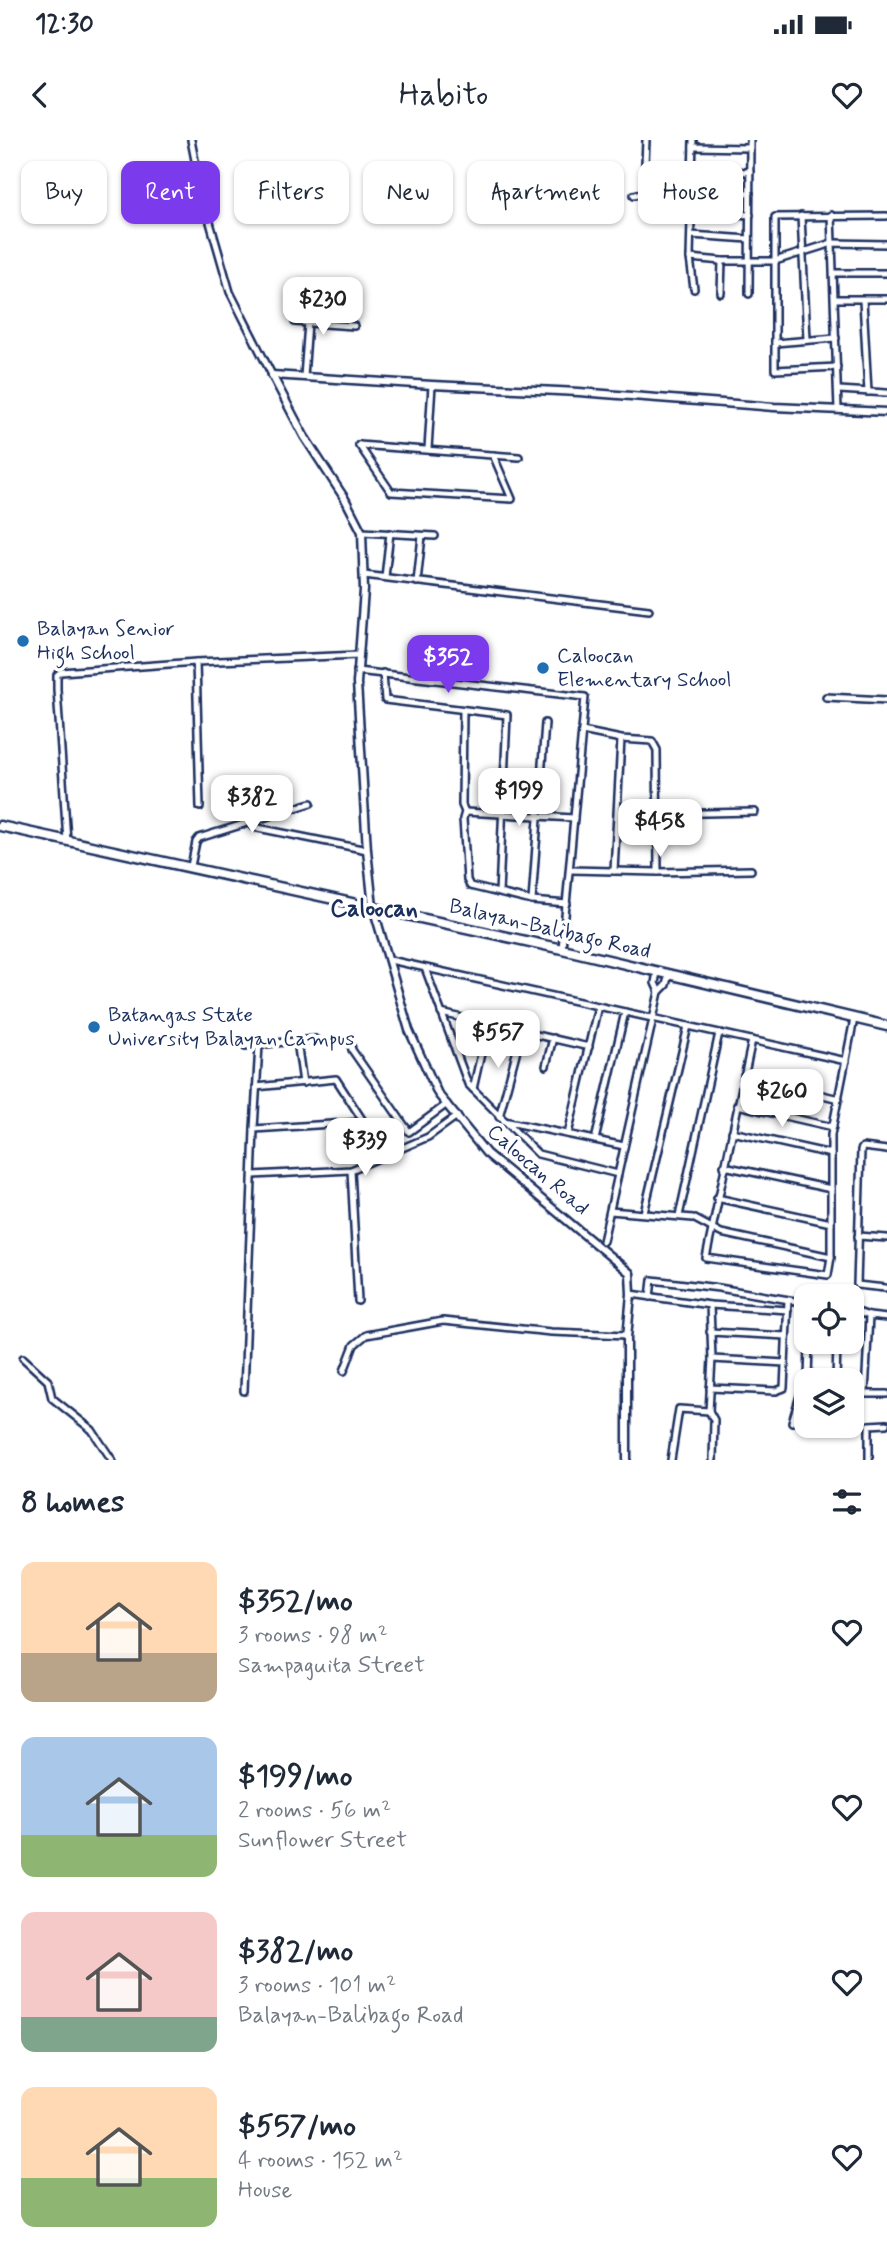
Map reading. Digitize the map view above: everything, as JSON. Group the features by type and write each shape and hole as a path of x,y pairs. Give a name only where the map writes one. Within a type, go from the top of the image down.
{"main road":[{"name":"Balayan-Balibago Road","path":"0,826 562,949 887,1026"}],"street":[{"path":"191,140 201,191 230,292 304,436 345,499 362,532 435,536"},
{"path":"634,195 644,189 646,140"},
{"path":"750,140 750,294"},
{"path":"694,161 693,143 728,144 749,148"},
{"path":"743,172 750,172"},
{"path":"743,193 750,193"},
{"path":"743,215 750,215"},
{"path":"831,215 838,409"},
{"path":"837,367 775,370 775,216 887,216"},
{"path":"801,216 807,339"},
{"path":"691,224 690,258 694,289"},
{"path":"691,235 749,239"},
{"path":"690,258 775,261 832,243 887,244"},
{"path":"721,293 722,261"},
{"path":"834,273 887,273"},
{"path":"836,299 887,299"},
{"path":"863,300 868,391"},
{"path":"295,322 354,326"},
{"path":"304,377 308,323"},
{"path":"775,342 836,338"},
{"path":"272,375 887,412"},
{"path":"428,449 432,386"},
{"path":"839,390 887,393"},
{"path":"493,455 512,499 391,492 359,445 428,449 519,457"},
{"name":"Caloocan Road","path":"362,532 364,575 357,671 367,850 373,907 409,1030 439,1094 486,1153 630,1273 627,1460"},
{"path":"385,577 390,533"},
{"path":"417,582 422,536"},
{"path":"364,575 649,610"},
{"path":"67,841 57,675 61,672 197,662 359,655"},
{"path":"197,662 201,807"},
{"path":"357,671 585,697 562,949"},
{"path":"383,673 385,700 507,715 499,893"},
{"path":"826,697 887,700"},
{"path":"463,710 462,805 465,812 463,818 467,880 470,886 532,901 567,904"},
{"path":"532,901 545,723"},
{"path":"582,731 621,739 652,741 657,750 658,872"},
{"path":"614,871 621,739"},
{"path":"191,866 199,838 311,803"},
{"path":"465,812 574,818"},
{"path":"657,814 755,812"},
{"path":"252,821 253,826 258,828 367,850"},
{"path":"570,870 751,870"},
{"path":"390,960 846,1061"},
{"path":"425,968 472,1089 538,1154 618,1174"},
{"path":"657,971 655,983 659,992"},
{"path":"603,1241 659,992 666,985 669,974"},
{"path":"568,1134 598,1006"},
{"path":"595,1140 625,1012"},
{"path":"441,1013 589,1047"},
{"path":"752,1040 706,1258 828,1275 831,1257 833,1127 854,1019"},
{"path":"472,1089 488,1023"},
{"path":"644,1213 688,1026"},
{"path":"501,1119 522,1031"},
{"path":"679,1216 719,1033"},
{"path":"546,1066 553,1038"},
{"path":"245,1046 315,1039"},
{"path":"297,1041 303,1083"},
{"path":"351,1044 352,1050 409,1132 447,1104"},
{"path":"244,1391 259,1045"},
{"path":"744,1076 839,1099"},
{"path":"256,1087 336,1079 385,1156"},
{"path":"737,1105 833,1127"},
{"path":"253,1175 351,1170 428,1137 457,1116"},
{"path":"501,1119 624,1146"},
{"path":"254,1129 363,1122"},
{"path":"732,1132 831,1154"},
{"path":"885,1288 857,1284 861,1150 863,1147 887,1150"},
{"path":"724,1166 831,1189"},
{"path":"351,1170 358,1301"},
{"path":"717,1198 831,1223"},
{"path":"610,1211 693,1218 721,1233 831,1257"},
{"path":"858,1236 887,1238"},
{"path":"650,1297 652,1280 794,1301"},
{"path":"631,1294 788,1310"},
{"path":"710,1388 776,1391 783,1388 788,1300"},
{"path":"710,1304 712,1359 709,1411 714,1420 713,1460"},
{"path":"864,1314 887,1318"},
{"path":"869,1316 865,1394 887,1394"},
{"path":"344,1371 354,1345 366,1335 443,1321 551,1332 627,1335"},
{"path":"709,1332 786,1336"},
{"path":"23,1358 48,1381 52,1398 92,1430 112,1460"},
{"path":"712,1359 785,1363"},
{"path":"671,1460 679,1409 709,1411"},
{"path":"792,1422 794,1415"},
{"path":"869,1460 869,1425 887,1424"}],"place":[{"name":"Balayan Senior High School","path":"23,641"},
{"name":"Caloocan Elementary School","path":"543,668"},
{"name":"Batangas State University Balayan Campus","path":"94,1027"}],"district":[{"name":"Caloocan","path":"374,909"}]}
